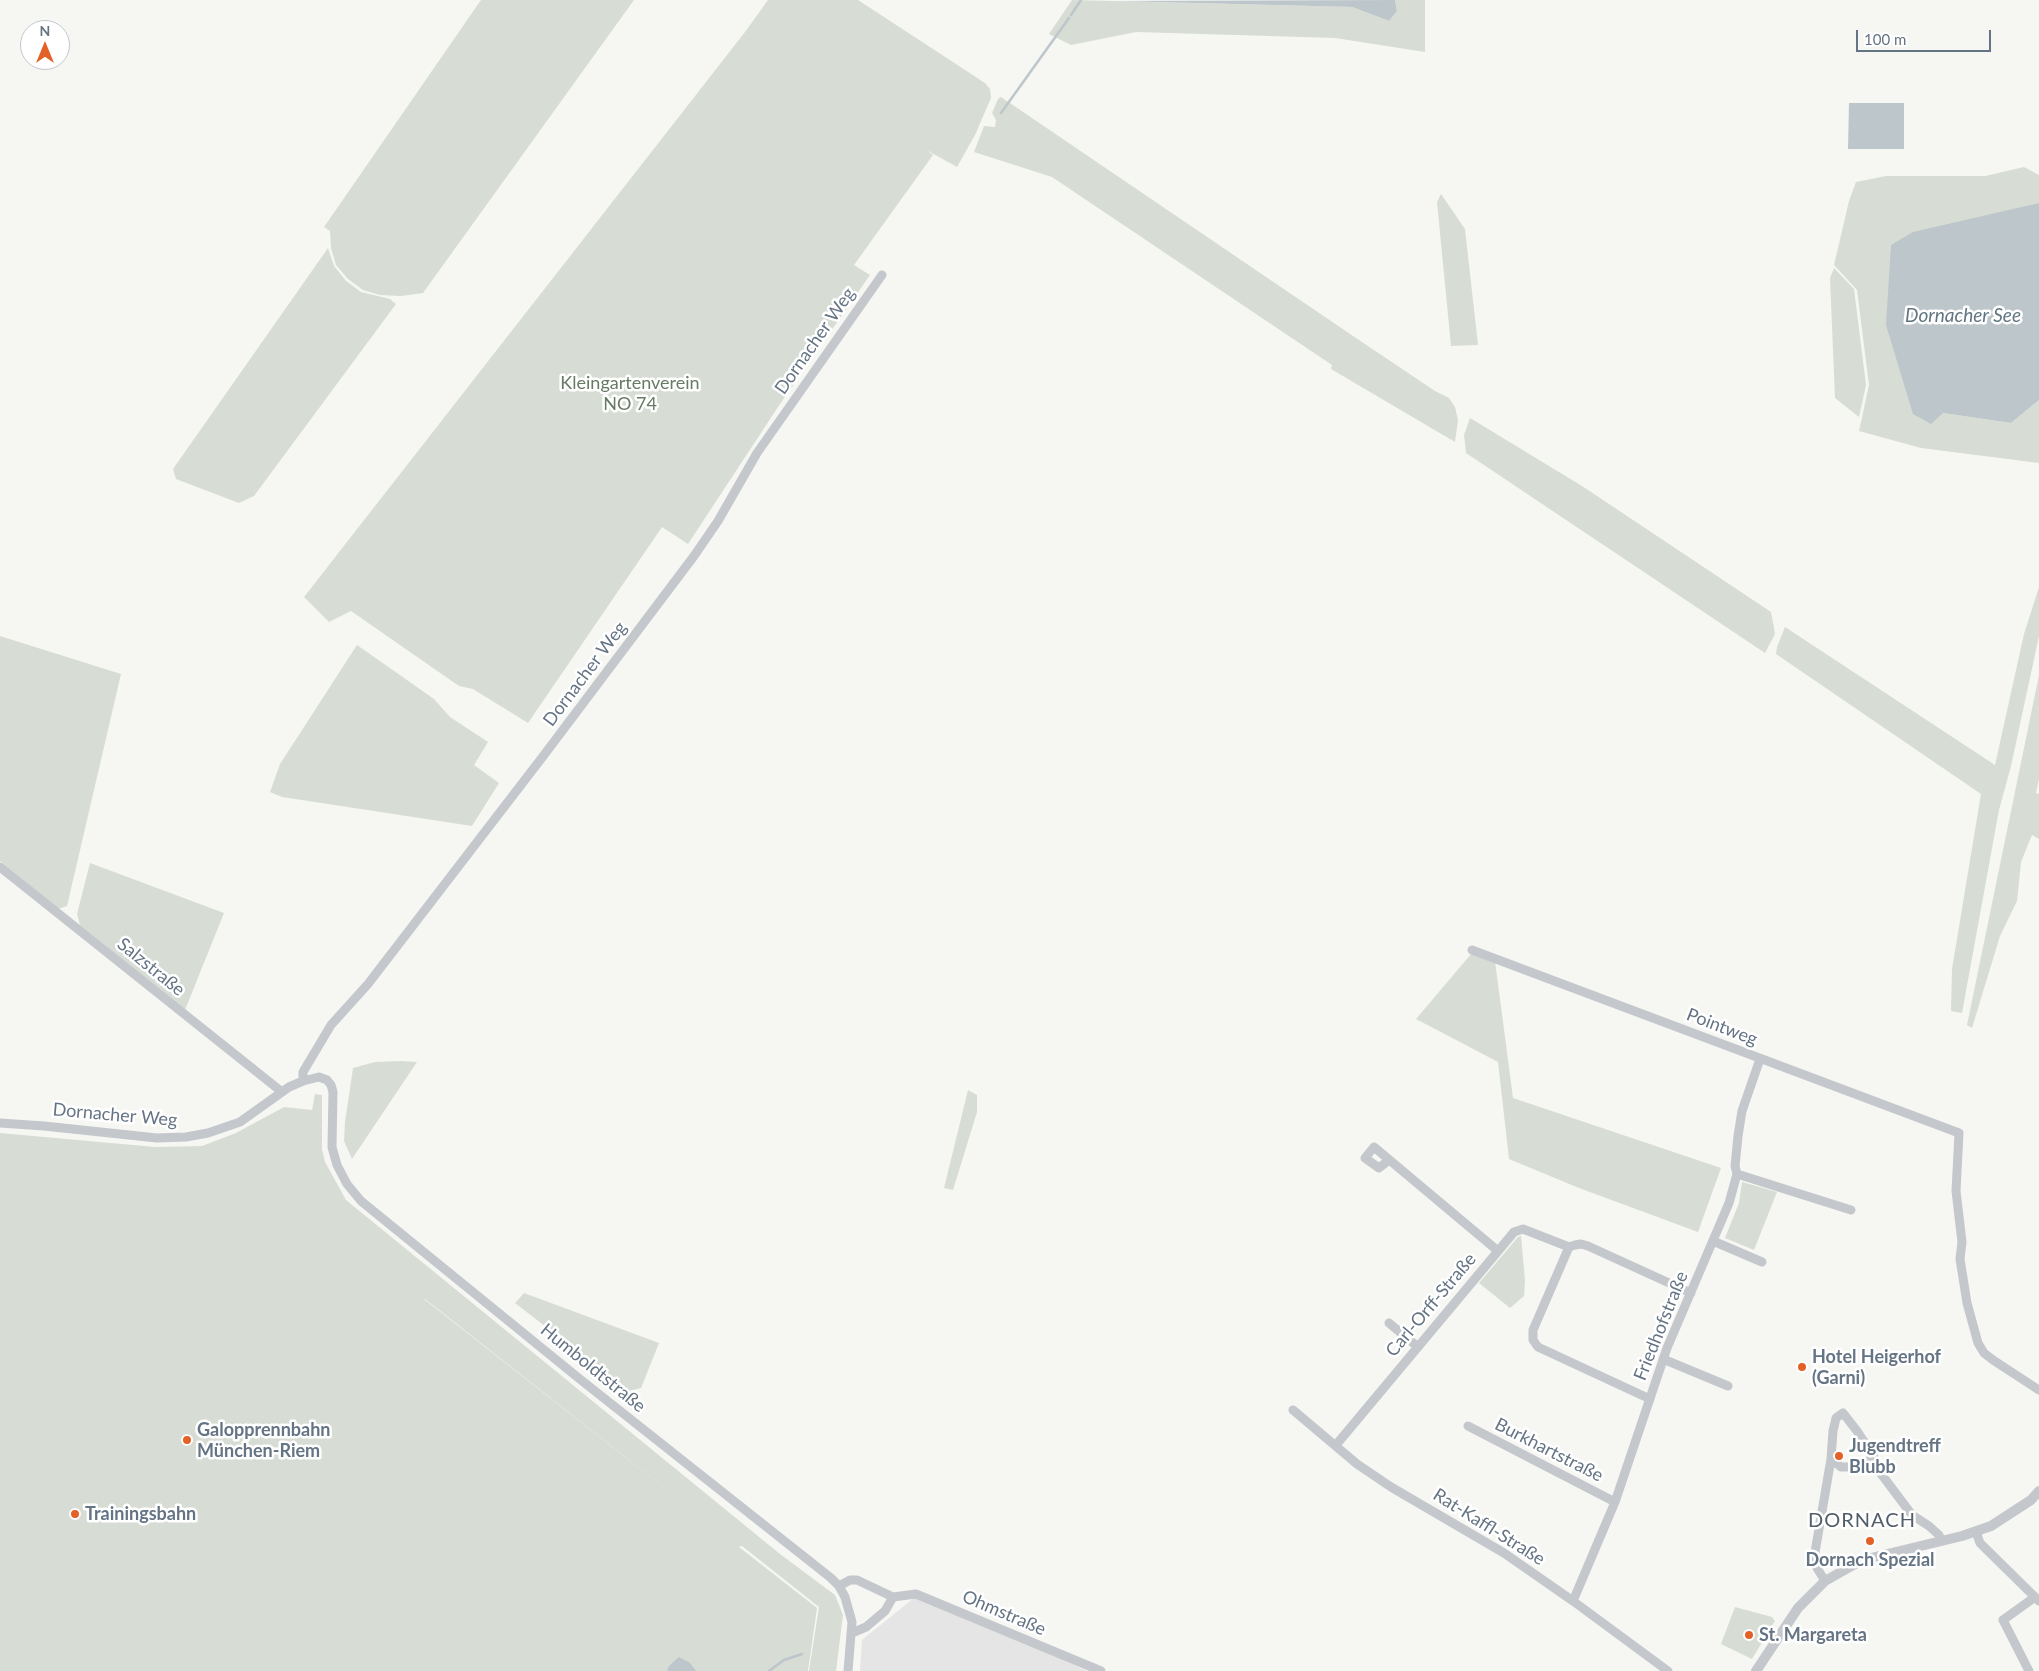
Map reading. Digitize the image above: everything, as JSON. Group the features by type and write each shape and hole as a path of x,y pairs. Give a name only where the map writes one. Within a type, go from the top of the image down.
{"street":[{"name":"Dornacher Weg","path":"303,1081 303,1072 331,1025 368,984 699,549 718,521 757,453 882,275"},
{"name":"Salzstraße","path":"0,867 282,1092"},
{"name":"Pointweg","path":"1472,950 1959,1133 1956,1191 1962,1242 1960,1259 1962,1276 1978,1343 2039,1390"},
{"name":"Friedhofstraße","path":"1573,1601 1615,1502 1663,1359 1729,1203 1737,1174 1735,1166 1742,1111 1760,1059"},
{"name":"Dornacher Weg","path":"0,1123 157,1138 186,1137 208,1133 240,1122 282,1092 303,1081 319,1077 327,1080"},
{"name":"Humboldtstraße","path":"327,1080 333,1092 332,1147 347,1184 361,1201 581,1380 831,1578 839,1586 850,1609 852,1633 848,1671"},
{"path":"1390,1160 1498,1251"},
{"path":"1737,1174 1851,1210"},
{"name":"Carl-Orff-Straße","path":"1336,1444 1514,1232 1518,1229 1530,1231 1569,1247"},
{"path":"1713,1241 1762,1262"},
{"path":"1650,1399 1535,1344 1533,1330 1569,1247 1581,1244 1691,1293"},
{"path":"1389,1323 1418,1347"},
{"path":"1663,1359 1728,1386"},
{"name":"Rat-Kaffl-Straße","path":"1293,1410 1358,1464 1391,1486 1504,1553 1668,1671"},
{"path":"1825,1581 1817,1568 1814,1558 1831,1459 1832,1432 1836,1418 1843,1413 1874,1457 1879,1471 1912,1515 1939,1534 1941,1541"},
{"name":"Burkhartstraße","path":"1468,1426 1615,1502"},
{"path":"1831,1459 1841,1467 1858,1467 1874,1457"},
{"path":"1756,1671 1798,1608 1825,1581 1855,1564 1871,1558 1976,1532 1991,1526 2016,1510 2039,1491"},
{"path":"1976,1532 1980,1543 2037,1599 2003,1620 2029,1671"},
{"path":"839,1586 850,1580 857,1580 893,1597 885,1611 866,1627 852,1633"},
{"name":"Ohmstraße","path":"893,1597 916,1594 1101,1671"}],"shaded area":[{"path":"915,1597 1031,1644 1087,1671 860,1671 862,1640"}],"green space":[{"path":"481,0 634,0 423,293 401,296 380,295 363,290 348,279 336,265 331,248 330,231 324,227"},
{"name":"Kleingartenverein NO 74","path":"768,0 858,0 985,83 990,89 991,98 975,135 957,167 930,152 930,150 929,152 933,155 854,265 870,275 778,407 688,544 662,527 528,723 473,689 459,686 351,611 329,622 304,597"},
{"path":"1072,0 1352,7 1389,21 1397,11 1395,0 1425,0 1425,52 1335,38 1136,32 1071,45 1049,34"},
{"path":"1001,97 1353,336 1435,391 1449,398 1455,407 1458,420 1455,442 1331,369 1332,365 1052,177 974,152 984,126 995,127 996,120 992,113 998,99"},
{"path":"2024,167 2039,175 2039,203 1988,216 1943,413 2011,423 2039,400 2039,463 1921,448 1859,431 1869,385 1857,290 1834,265 1849,201 1856,182 1886,176 1985,176"},
{"path":"1441,194 1465,229 1478,345 1451,346 1437,202"},
{"path":"328,248 334,266 346,281 361,292 390,299 396,304 254,496 239,503 176,479 173,469"},
{"path":"1834,268 1854,289 1866,385 1859,417 1835,398 1830,278"},
{"path":"1470,418 1582,486 1771,612 1775,634 1765,653 1466,453 1464,435"},
{"path":"2039,587 2039,636 2011,766 1999,810 1962,1013 1951,1011 1952,969 1981,794 1776,654 1777,647 1785,627 1995,765 2024,634"},
{"path":"0,636 121,674 67,906 58,909 0,861"},
{"path":"357,645 434,699 450,717 488,742 474,765 499,783 472,826 282,797 270,792 280,764"},
{"path":"2039,675 2039,779 2036,793 2039,794 2039,839 2032,835 2021,862 2017,901 2000,936 1972,1028 1967,1025"},
{"path":"90,863 224,913 185,1010 80,925 77,914"},
{"path":"1472,953 1495,961 1513,1098 1721,1168 1698,1232 1579,1188 1509,1159 1498,1062 1416,1019"},
{"path":"375,1062 417,1062 352,1159 344,1141 353,1068"},
{"path":"968,1090 977,1095 977,1112 953,1190 944,1188"},
{"name":"Galopprennbahn München-Riem","path":"315,1094 322,1095 322,1149 325,1162 346,1200 780,1554 835,1595 843,1615 836,1671 809,1671 819,1607 742,1546 739,1547 817,1608 808,1671 0,1671 0,1133 155,1147 202,1146 236,1133 284,1107 312,1110","holes":["424,1299 425,1299 704,1519"]},
{"path":"1742,1182 1777,1192 1754,1250 1725,1238 1739,1203"},
{"path":"1521,1236 1525,1281 1524,1296 1510,1308 1479,1283 1518,1237"},
{"path":"524,1293 659,1343 641,1388 629,1391 515,1303"},
{"path":"1735,1607 1772,1617 1775,1621 1752,1659 1721,1644"}],"water":[{"path":"1395,0 1397,11 1389,21 1352,7 1117,1"},
{"path":"1849,103 1904,103 1904,149 1848,149"},
{"name":"Dornacher See","path":"2039,203 2039,400 2011,423 1943,413 1931,424 1913,414 1886,325 1891,245 1913,232"},
{"path":"679,1657 690,1663 696,1671 667,1671 669,1666"}],"waterway":[{"path":"1071,15 1081,0"},
{"path":"1001,113 1069,18"},
{"path":"769,1671 784,1660 802,1654"}],"place":[{"name":"Hotel Heigerhof (Garni)","path":"1802,1367"},
{"name":"Galopprennbahn München-Riem","path":"187,1440"},
{"name":"Jugendtreff Blubb","path":"1839,1456"},
{"name":"Trainingsbahn","path":"75,1514"},
{"name":"Dornach Spezial","path":"1870,1541"},
{"name":"St. Margareta","path":"1749,1635"}],"district":[{"name":"DORNACH","path":"1862,1521"}]}
